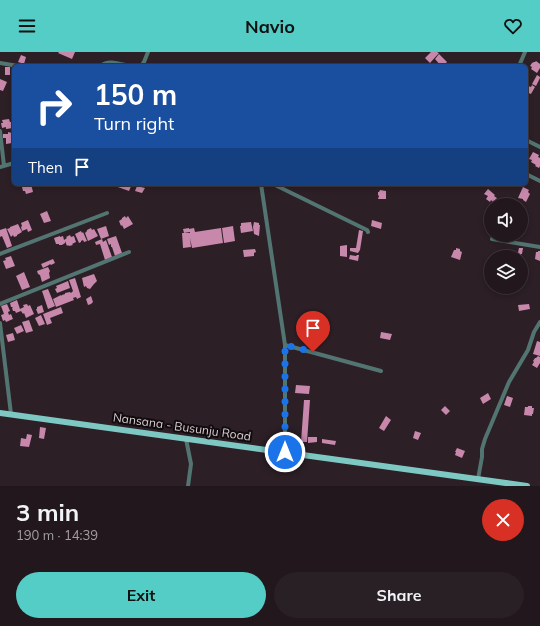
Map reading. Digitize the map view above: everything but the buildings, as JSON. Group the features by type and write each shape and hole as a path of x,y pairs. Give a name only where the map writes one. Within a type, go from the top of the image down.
{"main road":[{"name":"Nansana - Busunju Road","path":"0,413 527,486"}],"street":[{"path":"142,64 148,52"},
{"path":"520,64 525,52"},
{"path":"103,64 109,62 119,64"},
{"path":"0,63 12,65"},
{"path":"0,131 2,167 12,164"},
{"path":"528,141 540,147"},
{"path":"528,175 540,181"},
{"path":"261,186 285,345 285,452"},
{"path":"278,186 367,230 368,232"},
{"path":"0,254 107,213"},
{"path":"510,242 540,247"},
{"path":"0,304 129,252"},
{"path":"478,479 482,449 485,439 509,382 528,350 534,332 540,322"},
{"path":"0,323 11,414"},
{"path":"285,345 381,372"},
{"path":"186,439 191,464 188,486"}],"route":[{"path":"285,452 285,345 313,352"}]}
